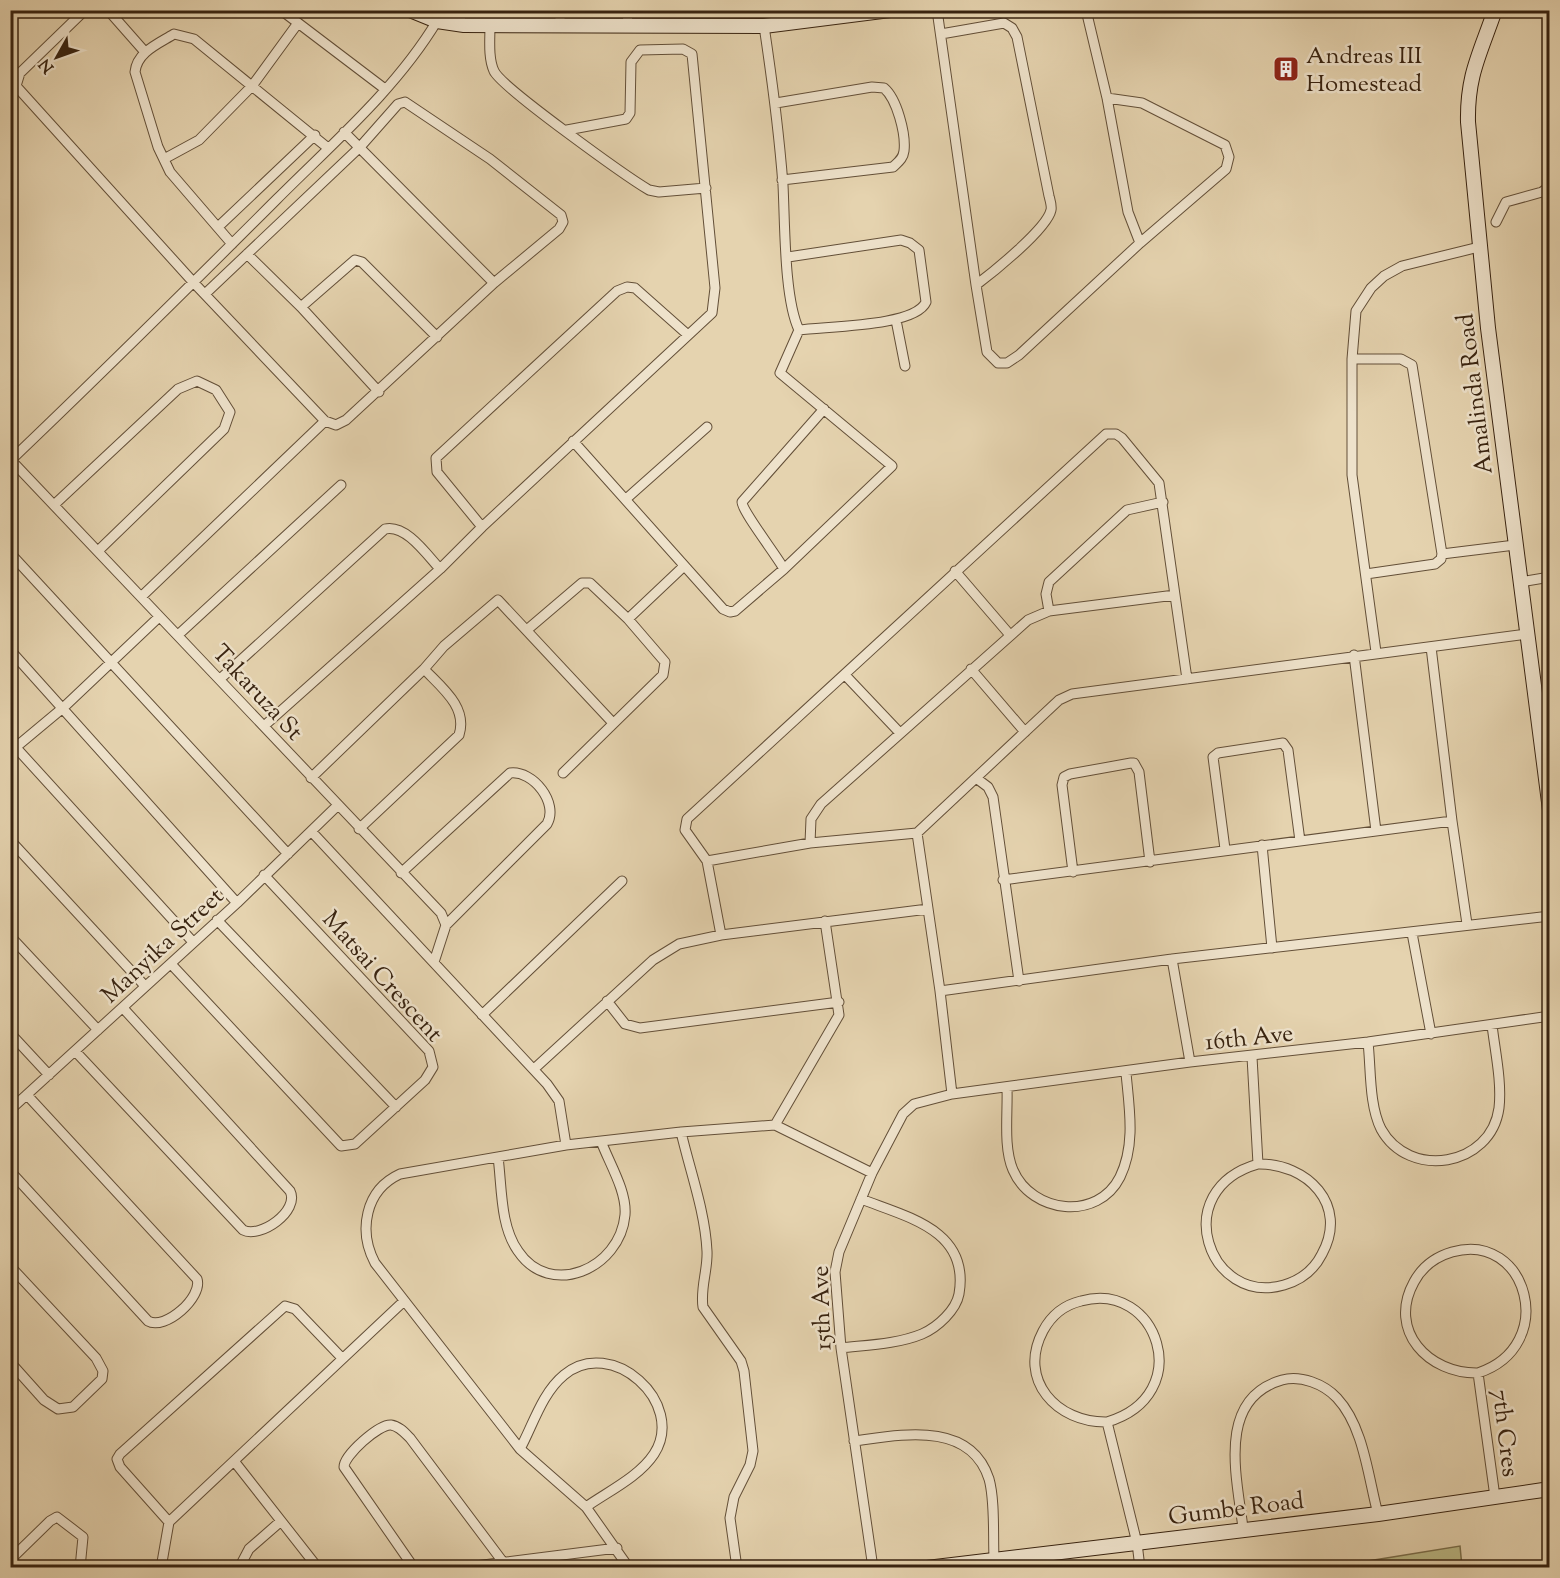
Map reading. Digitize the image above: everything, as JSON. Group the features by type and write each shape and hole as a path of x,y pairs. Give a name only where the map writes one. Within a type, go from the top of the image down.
{"street":[{"path":"85,10 20,73 16,86 194,283 325,421 336,425 346,420 495,283 559,229 563,222 561,215 490,159 405,102 398,105 360,147 206,294"},
{"path":"108,10 145,52"},
{"path":"282,10 385,90"},
{"path":"410,10 437,21 490,25 560,17 628,25 764,26 890,10"},
{"path":"627,10 628,25"},
{"path":"937,10 987,352 998,363 1006,363 1019,355 1140,243 1226,169 1229,157 1225,146 1142,103 1107,98"},
{"path":"1086,10 1107,98 1128,212 1140,243"},
{"name":"Amalinda Road","path":"1495,10 1472,70 1467,96 1479,247 1550,810"},
{"path":"11,459 194,283 385,90 421,49 437,21"},
{"path":"164,159 199,140 252,86 298,23"},
{"path":"941,34 1004,23 1012,28 1017,37 1050,196 1051,209 1046,221 999,268 976,285"},
{"path":"490,25 491,63 499,79 649,190 659,192 706,188"},
{"path":"573,441 683,567 723,609 730,612 784,569 892,466 780,373 799,330 793,317 776,103 764,26"},
{"path":"232,244 170,172 164,159 135,72 136,62 145,52 174,34 183,34 194,39 315,135 328,148"},
{"path":"264,726 440,569 573,441 712,313 715,305 694,60 687,50 640,50 631,62 630,113 626,119 567,130"},
{"path":"776,103 872,87 884,88 896,103 904,150 902,159 893,167 783,180"},
{"path":"344,132 495,283"},
{"path":"218,227 315,135"},
{"path":"1496,222 1506,202 1542,192 1550,186"},
{"path":"788,257 901,240 920,250 926,302 919,311 896,320 799,330"},
{"path":"1376,652 1352,475 1352,359 1359,304 1384,276 1402,266 1479,247"},
{"path":"247,255 301,307 379,392"},
{"path":"301,307 355,260 362,262 437,337"},
{"path":"482,527 436,472 436,458 617,291 627,287 635,288 688,335"},
{"path":"896,320 905,366"},
{"path":"1352,359 1401,359 1412,365 1442,554 1441,559 1435,564 1366,574"},
{"path":"55,504 185,384 196,381 216,390 230,411 224,429 98,551"},
{"path":"784,569 743,511 742,502 824,410"},
{"path":"141,597 325,421"},
{"path":"626,499 707,427"},
{"path":"721,935 707,861 687,837 684,830 687,819 846,676 955,571 1106,434 1116,434 1122,438 1159,483 1187,679"},
{"name":"Takaruza St","path":"11,459 337,806 441,913 446,925"},
{"path":"178,635 341,485"},
{"path":"1049,610 1046,594 1049,582 1127,510 1163,502"},
{"path":"220,679 385,529 391,528 404,533 440,569"},
{"path":"1442,554 1515,545"},
{"path":"10,553 288,854"},
{"path":"628,619 683,567"},
{"path":"955,571 1010,635"},
{"path":"1520,582 1550,577"},
{"path":"528,629 582,583 590,583 599,589 628,619 665,662 666,669 663,675 563,773"},
{"path":"810,843 814,812 1028,620 1049,610 1175,595"},
{"path":"311,778 424,669 444,646 498,600 528,629 613,723"},
{"path":"159,617 64,707 12,747 194,942"},
{"path":"707,861 810,843 917,833 1059,700 1072,694 1376,652 1527,634"},
{"path":"1431,647 1467,924"},
{"path":"10,650 64,707 237,903"},
{"path":"1354,655 1377,831"},
{"path":"359,829 459,735 461,720 455,703 424,669"},
{"path":"971,669 1025,732"},
{"path":"846,676 900,733"},
{"path":"1225,849 1213,757 1218,753 1282,743 1288,750 1300,841"},
{"path":"1073,872 1062,785 1064,777 1131,763 1139,772 1150,862"},
{"path":"401,873 510,773 518,772 526,776 542,790 550,803 552,811 547,824 446,925 434,962"},
{"path":"976,778 988,787 993,797 1019,981"},
{"name":"Manyika Street","path":"10,1110 237,903 337,806"},
{"path":"1003,880 1452,820"},
{"path":"311,831 534,1069 559,1101 566,1145"},
{"path":"917,833 952,1094"},
{"path":"10,840 145,986"},
{"path":"1262,845 1272,948"},
{"name":"Matsai Crescent","path":"171,964 341,1146 355,1144 430,1075 434,1060 429,1051 264,875"},
{"path":"482,1014 622,881"},
{"path":"534,1069 607,1001 672,947 721,935 928,909"},
{"path":"940,991 1172,959 1550,916"},
{"path":"217,920 396,1107"},
{"path":"775,1125 836,1022 840,1010 825,921"},
{"path":"1412,933 1431,1034"},
{"path":"10,936 98,1030"},
{"path":"1172,959 1190,1062"},
{"path":"607,1001 626,1024 640,1028 839,1002"},
{"path":"75,1051 243,1230 254,1233 263,1230 289,1209 292,1202 290,1191 123,1008"},
{"name":"16th Ave","path":"952,1094 1190,1062 1252,1057 1431,1034 1550,1016"},
{"path":"1368,1042 1375,1112 1381,1129 1405,1154 1422,1160 1439,1162 1456,1159 1472,1151 1485,1140 1494,1125 1498,1108 1498,1091 1492,1025"},
{"path":"10,1033 49,1074"},
{"path":"1252,1057 1258,1164"},
{"path":"1007,1088 1010,1156 1013,1170 1024,1187 1036,1197 1058,1207 1074,1207 1090,1204 1101,1198 1120,1177 1126,1159 1131,1127 1126,1072"},
{"name":"15th Ave","path":"873,1568 841,1348 836,1272 839,1252 872,1173 903,1113 914,1104 952,1094"},
{"path":"10,1172 148,1321 153,1324 165,1323 196,1295 199,1285 197,1279 27,1095"},
{"path":"629,1568 586,1507 520,1449 404,1301 368,1250 365,1234 374,1194 382,1184 400,1174 566,1145 681,1132 775,1125 872,1173"},
{"path":"681,1132 706,1233 707,1255 702,1307 741,1361 744,1371 753,1451 750,1465 734,1497 730,1518 737,1568"},
{"path":"498,1157 508,1233 517,1251 526,1261 543,1271 563,1275 582,1272 600,1263 614,1249 623,1231 625,1211 621,1192 601,1141"},
{"path":"1258,1164 1290,1167 1304,1175 1324,1200 1329,1216 1330,1232 1326,1248 1318,1262 1293,1282 1278,1287 1261,1287 1231,1276 1215,1257 1206,1235 1209,1203 1217,1189 1235,1173 1258,1164"},
{"path":"841,1348 909,1338 924,1333 950,1312 957,1299 961,1279 956,1256 937,1232 861,1199"},
{"name":"7th Cres","path":"1458,1250 1491,1253 1505,1261 1525,1286 1530,1302 1527,1334 1519,1348 1494,1369 1478,1373 1462,1374 1432,1362 1416,1344 1407,1321 1410,1289 1418,1275 1429,1263 1458,1250"},
{"path":"10,1266 96,1358 103,1371 102,1379 73,1407 58,1409 44,1400 10,1362"},
{"path":"1104,1298 1134,1310 1146,1321 1159,1351 1156,1383 1148,1397 1137,1409 1107,1422 1083,1420 1061,1411 1045,1392 1036,1370 1035,1354 1047,1324 1072,1303 1088,1299 1104,1298"},
{"path":"161,1568 169,1522 404,1301"},
{"path":"169,1522 120,1467 117,1459 120,1454 285,1306 295,1309 341,1358"},
{"path":"520,1449 550,1391 566,1373 589,1364 604,1362 634,1374 645,1385 660,1413 658,1442 654,1453 644,1465 586,1507"},
{"name":"7th Cres","path":"1478,1373 1495,1497"},
{"path":"1243,1528 1234,1451 1239,1418 1259,1392 1275,1382 1289,1378 1306,1380 1323,1387 1337,1398 1347,1412 1361,1448 1378,1514"},
{"path":"1107,1422 1137,1543 1140,1568"},
{"path":"414,1568 344,1467 347,1457 379,1428 389,1424 398,1427 410,1438 503,1562"},
{"path":"854,1441 929,1434 942,1436 962,1445 978,1459 990,1481 994,1558"},
{"path":"234,1461 318,1568"},
{"name":"Gumbe Road","path":"927,1568 1243,1528 1378,1514 1550,1489"},
{"path":"10,1560 57,1517 83,1537 80,1568"},
{"path":"239,1568 249,1549 281,1521"},
{"path":"460,1568 617,1548"}],"shaded area":[{"path":"1460,1546 1462,1567 1356,1567 1356,1563"}],"place":[{"name":"Andreas III Homestead","path":"1286,69"}]}
